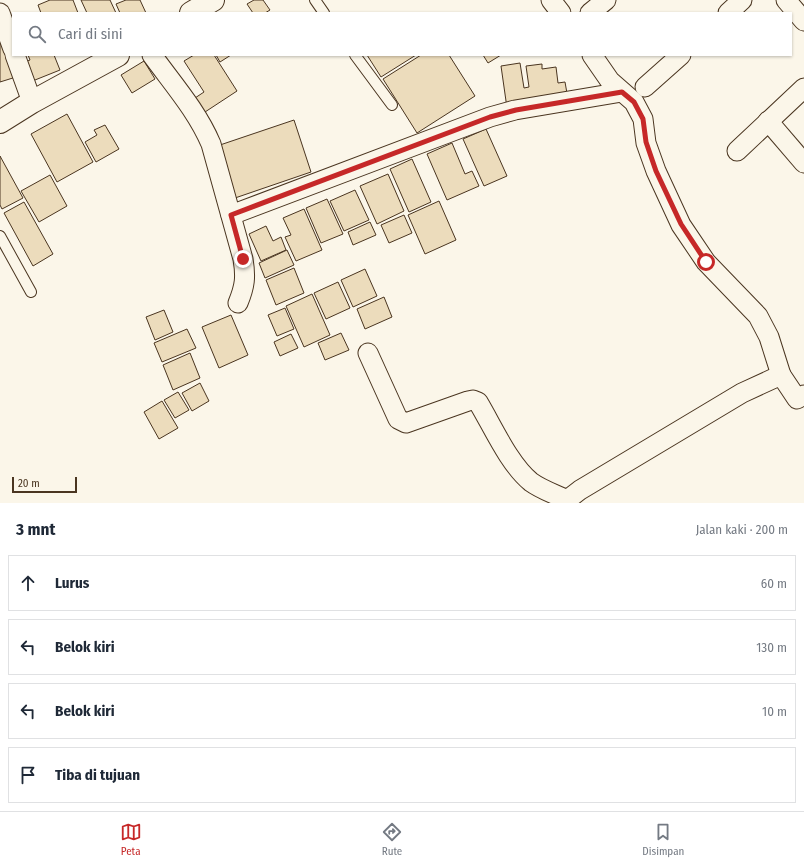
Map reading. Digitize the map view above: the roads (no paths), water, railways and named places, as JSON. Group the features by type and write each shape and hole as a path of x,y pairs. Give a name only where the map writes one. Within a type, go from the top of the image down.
{"main road":[{"path":"193,12 213,0"},
{"path":"0,122 32,102 116,56"}],"street":[{"path":"551,0 560,12"},
{"path":"591,12 606,0"},
{"path":"729,12 742,0"},
{"path":"786,0 804,21"},
{"path":"0,13 12,46"},
{"path":"15,56 32,102"},
{"path":"153,56 194,113 205,130 211,144 243,259 245,273 244,287 238,303"},
{"path":"593,56 610,81 634,102 643,119 646,142 656,171 681,224 706,262 758,316 769,337 781,375 802,400"},
{"path":"645,87 680,56"},
{"path":"737,151 804,88"},
{"path":"231,215 490,117 516,110 622,92"},
{"path":"768,121 804,163"},
{"path":"368,353 398,419 406,422 468,401 473,400 478,402 510,457 531,482 544,490 553,492 566,502 580,490 742,393 781,375"}],"lane":[{"path":"315,0 323,12"},
{"path":"356,56 392,106"},
{"path":"0,236 31,292"}]}
